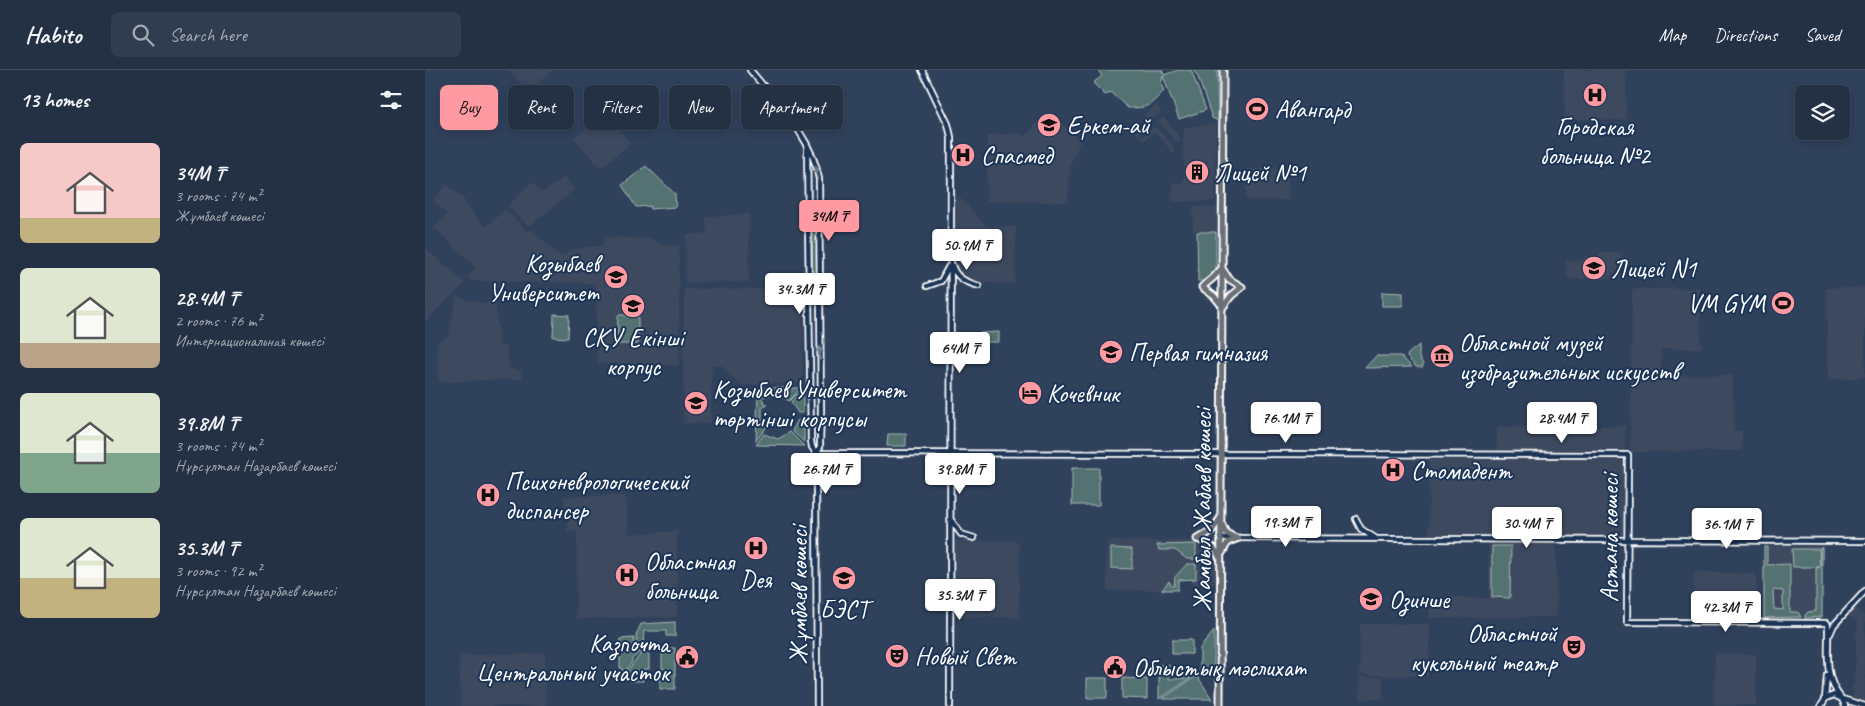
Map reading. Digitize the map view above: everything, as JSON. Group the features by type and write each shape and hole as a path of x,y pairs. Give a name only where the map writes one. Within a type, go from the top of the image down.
{"main road":[{"name":"Жұмбаев көшесі","path":"750,70 791,120 806,143 818,174 820,205 821,410 820,447 816,453"},
{"path":"922,70 948,124 951,137 950,706"},
{"name":"Жамбыл Жабаев көшесі","path":"1220,706 1223,70"},
{"name":"Жұмбаев көшесі","path":"806,143 809,166 811,441 816,453 817,706"},
{"path":"927,286 938,283 942,279 948,270 951,258"},
{"path":"951,258 952,267 958,276 979,286"},
{"path":"1222,267 1229,279 1242,287 1231,296 1222,310 1214,296 1202,287 1222,267"},
{"path":"816,453 1221,455"},
{"name":"Астана көшесі","path":"1221,455 1628,454 1627,622 1827,623"},
{"path":"950,517 961,534 974,538"},
{"path":"1220,518 1226,533 1239,538"},
{"path":"1220,518 1212,531 1197,539 1204,541 1212,547 1220,560"},
{"path":"1357,518 1358,525 1362,530 1377,539"},
{"path":"1220,538 1865,541"},
{"path":"1220,560 1226,543 1239,538"},
{"path":"1845,706 1830,679 1829,634 1833,626 1865,591"},
{"path":"1827,623 1829,643"},
{"path":"1821,706 1825,699 1827,680 1827,623"},
{"path":"1825,699 1832,695 1865,706"}],"shaded area":[{"path":"508,70 552,70 536,85 523,85"},
{"name":"Городская больница №2","path":"1564,70 1626,70 1626,120 1565,119"},
{"path":"1156,105 1162,111 1139,132 1143,136 1155,126 1174,147 1175,153 1170,153 1169,148 1154,132 1144,141 1134,131 1147,120 1144,116"},
{"path":"1048,111 1080,141 1070,166 1068,202 987,201 987,135 1022,133 1023,138"},
{"path":"1164,117 1182,139 1177,143 1158,121"},
{"path":"1216,124 1215,201 1172,202 1173,182 1182,183 1184,177 1183,131 1186,127"},
{"path":"584,130 618,130 631,143 601,168 574,138"},
{"path":"1287,168 1289,200 1246,200 1245,169"},
{"path":"564,177 574,190 529,227 508,206 531,182 542,193"},
{"path":"447,184 466,202 465,204 486,227 505,209 528,232 532,229 559,256 568,253 568,250 603,245 604,237 651,238 662,245 679,245 679,365 597,364 596,283 470,281 467,277 476,267 434,228 447,214 433,200"},
{"path":"953,191 987,226 1016,227 1015,284 970,282 960,276 954,268"},
{"path":"1193,207 1221,207 1220,231 1193,231"},
{"path":"749,214 749,282 685,282 686,235 707,233 706,217"},
{"path":"425,248 465,283 425,322"},
{"name":"Лицей N1","path":"1621,252 1620,278 1567,279 1566,261 1584,260 1584,257 1599,256 1599,253"},
{"path":"1865,287 1865,377 1828,380 1826,288"},
{"path":"1700,288 1701,348 1661,349 1661,372 1631,372 1632,289"},
{"path":"684,289 802,289 803,383 743,385 724,371 724,366 712,365 711,423 683,423"},
{"path":"456,296 480,303 496,302 499,347 506,346 509,369 520,370 523,379 438,382 437,342 449,336"},
{"path":"1733,375 1734,431 1742,431 1742,451 1630,452 1631,376"},
{"path":"1625,426 1625,451 1497,453 1497,427"},
{"path":"1625,458 1625,537 1429,537 1429,460"},
{"name":"Областная больница","path":"564,496 626,496 629,534 677,531 677,617 576,619 577,532 567,533 568,521 565,514"},
{"path":"954,541 1019,541 1019,617 954,617"},
{"path":"1107,541 1201,541 1218,555 1218,584 1192,584 1191,580 1179,580 1178,590 1107,590"},
{"path":"1556,542 1556,617 1430,618 1430,597 1489,598 1489,543"},
{"path":"1763,546 1824,546 1823,619 1763,619"},
{"path":"1694,572 1756,573 1757,621 1707,621 1708,603 1694,603"},
{"path":"1854,607 1865,616 1865,702 1852,698 1854,691 1850,688 1854,685 1858,623 1848,614"},
{"path":"1360,624 1430,624 1429,676 1360,675"},
{"path":"545,653 546,706 461,706 459,655"},
{"path":"1715,654 1756,654 1756,705 1714,705"},
{"path":"1360,677 1383,677 1383,699 1360,699"}],"green space":[{"path":"1098,70 1162,70 1164,75 1178,70 1191,70 1206,110 1179,119 1163,76 1161,84 1164,91 1155,100 1145,107 1128,108 1110,92 1105,95 1093,83 1102,76"},
{"path":"1193,70 1217,70 1218,121 1212,118 1198,77"},
{"path":"646,166 675,194 676,207 650,209 650,206 636,207 622,185"},
{"path":"812,208 817,208 817,277 812,277"},
{"path":"1197,232 1216,232 1216,273 1208,281 1198,281"},
{"path":"1382,292 1403,293 1403,306 1382,306"},
{"path":"554,314 569,315 568,338 553,337"},
{"path":"618,315 638,315 638,344 617,344"},
{"path":"999,332 999,342 980,342 980,333"},
{"path":"1419,345 1419,357 1423,367 1416,367 1407,357"},
{"path":"1376,356 1400,356 1412,367 1365,368"},
{"path":"762,388 802,388 789,401 776,393 763,397 759,391"},
{"path":"803,389 803,413 798,413 791,402"},
{"path":"758,393 767,406 762,408 762,421 766,426 768,425 756,441"},
{"path":"798,420 804,420 804,442 792,431"},
{"path":"790,432 804,446 756,445 764,434 778,439"},
{"path":"888,434 906,434 906,446 887,446"},
{"path":"1072,468 1099,468 1099,505 1072,505"},
{"path":"1196,544 1196,559 1187,559 1175,550 1159,550 1157,545"},
{"path":"1492,546 1511,546 1510,598 1492,597"},
{"path":"1764,547 1767,547 1767,565 1790,564 1790,612 1798,612 1801,617 1764,618","holes":["1774,590 1783,591 1783,610 1774,609 1773,592"]},
{"path":"1111,548 1132,549 1132,569 1111,568"},
{"path":"1820,548 1822,548 1822,617 1805,618 1808,612 1816,611 1816,568 1820,567 1793,567 1792,549 1819,549 1820,566"},
{"path":"1187,564 1196,564 1196,579 1178,580 1178,590 1162,590 1169,581 1171,586 1174,586 1175,577"},
{"path":"675,622 675,636 666,636 666,631 644,631 643,649 637,649 636,635 641,624"},
{"path":"1214,631 1214,674 1200,675 1200,648"},
{"path":"634,638 634,651 641,651 632,659 632,662 622,675 622,668 620,668 620,639"},
{"path":"1172,640 1192,640 1192,654 1172,654"},
{"path":"667,648 675,648 675,689 660,689 660,677 666,677 666,669 662,669 662,654 666,654"},
{"path":"643,651 643,654 649,654 649,669 644,669 643,681 630,681 630,675 624,675"},
{"path":"1159,665 1169,665 1169,679 1191,678 1159,699"},
{"path":"1195,677 1198,677 1212,699 1162,699"},
{"path":"1087,678 1107,678 1107,698 1087,698"},
{"path":"1122,678 1147,679 1147,699 1122,698"}],"place":[{"name":"Городская больница №2","path":"1595,95"},
{"name":"Авангард","path":"1257,109"},
{"name":"Еркем-ай","path":"1049,125"},
{"name":"Спасмед","path":"963,155"},
{"name":"Лицей №1","path":"1197,172"},
{"name":"Лицей N1","path":"1594,268"},
{"name":"Козыбаев Университет","path":"616,277"},
{"name":"VM GYM","path":"1783,303"},
{"name":"СҚУ Екінші корпус","path":"633,306"},
{"name":"Первая гимназия","path":"1111,352"},
{"name":"Областной музей изобразительных искусств","path":"1442,356"},
{"name":"Кочевник","path":"1030,393"},
{"name":"Қозыбаев Университет төртінші корпусы","path":"696,403"},
{"name":"Стомадент","path":"1393,470"},
{"name":"Психоневрологический диспансер","path":"488,495"},
{"name":"Deя","path":"756,548"},
{"name":"Областная больница","path":"627,575"},
{"name":"БЭСТ","path":"844,578"},
{"name":"Озинше","path":"1371,599"},
{"name":"Областной кукольный театр","path":"1574,647"},
{"name":"Новый Свет","path":"897,656"},
{"name":"Казпочта Центральный участок","path":"687,657"},
{"name":"Облыстық мәслихат","path":"1115,667"}]}
